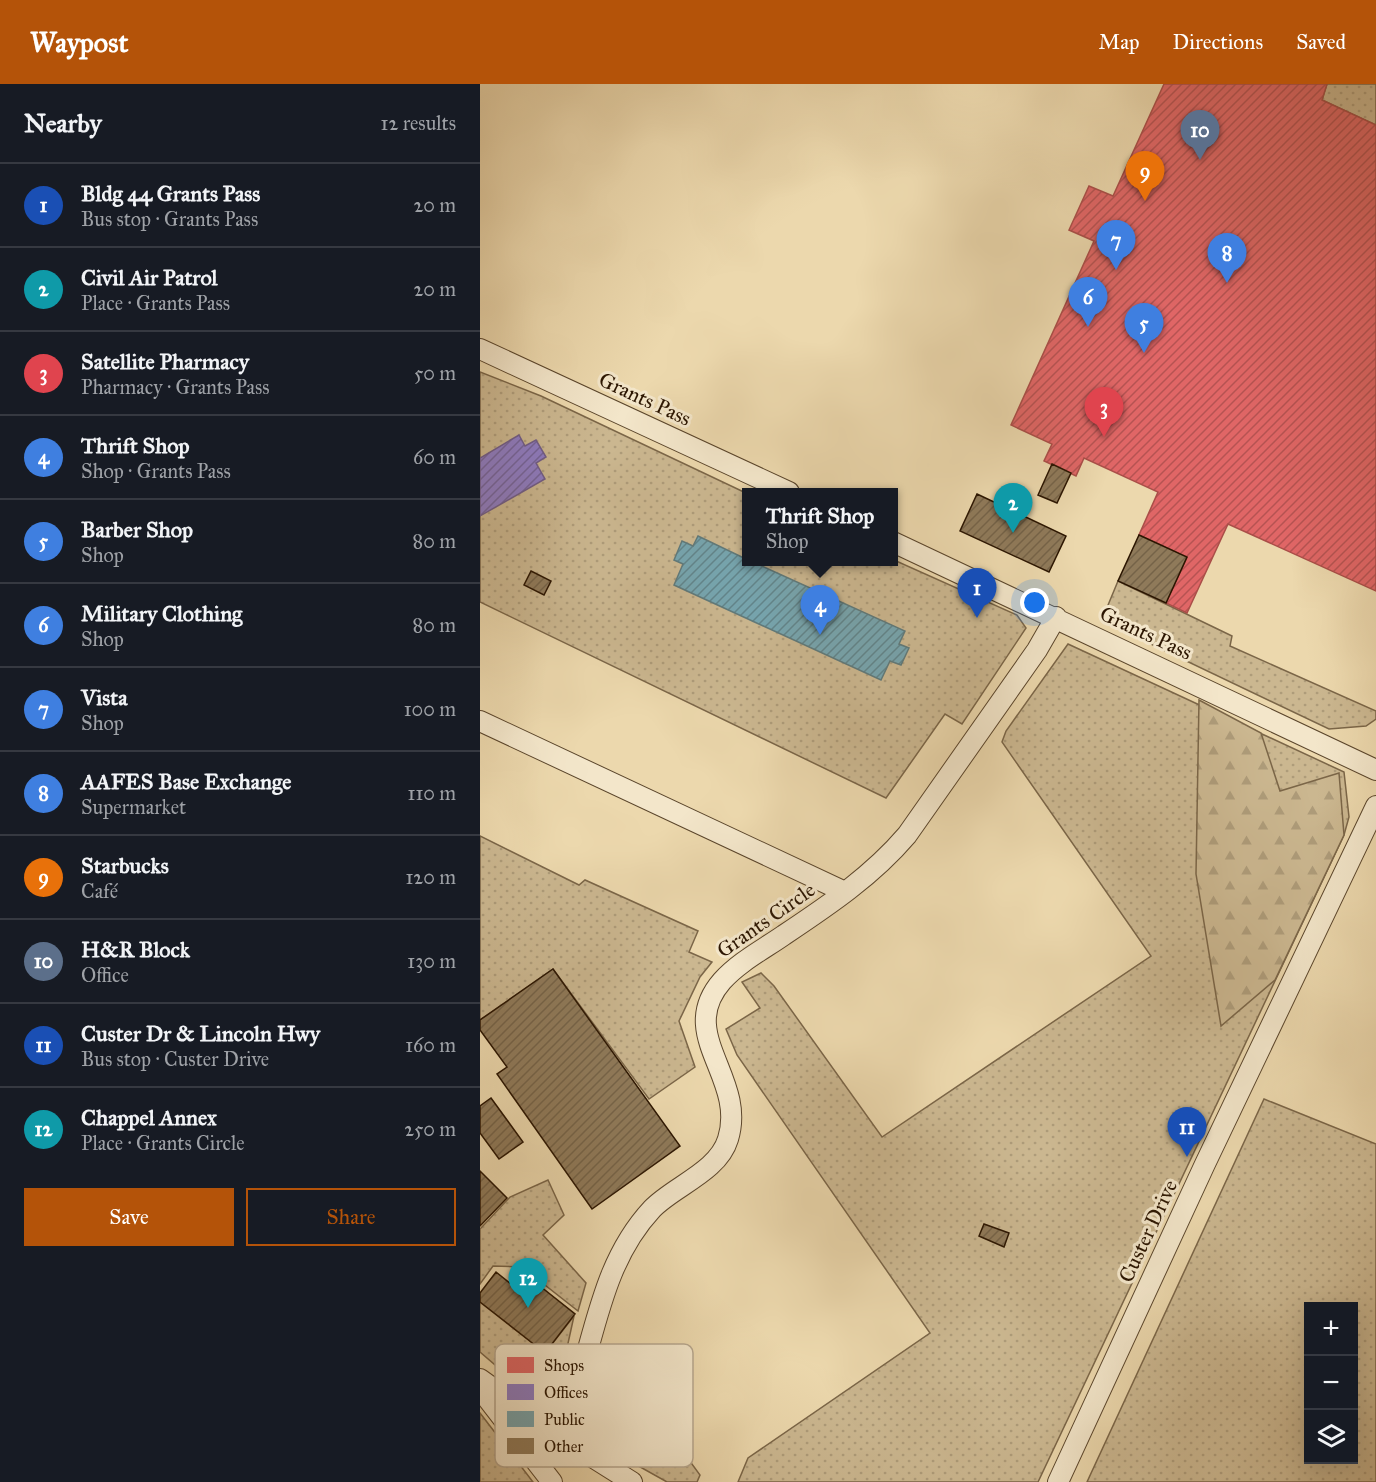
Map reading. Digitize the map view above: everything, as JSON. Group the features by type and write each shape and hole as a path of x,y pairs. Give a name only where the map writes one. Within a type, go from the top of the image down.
{"street":[{"name":"Grants Pass","path":"480,349 780,488"},
{"name":"Grants Pass","path":"898,544 1376,770"},
{"name":"Grants Circle","path":"589,1344 608,1278 629,1237 653,1207 712,1163 728,1139 730,1095 708,1039 705,1023 707,1008 713,994 735,969 844,892 887,858 907,835 1037,650 1056,617"},
{"name":"Grants Circle","path":"480,721 844,892"},
{"name":"Custer Drive","path":"1058,1482 1205,1164 1376,806"},
{"path":"480,1379 495,1390"},
{"path":"480,1389 495,1408"},
{"path":"540,1467 552,1482"},
{"path":"608,1467 632,1482"}],"green space":[{"path":"1327,84 1376,84 1376,125 1322,100"},
{"path":"480,372 541,396 742,491 742,566 898,566 898,562 1017,615 1026,628 962,724 945,714 886,798 480,602"},
{"path":"1118,581 1232,636 1230,646 1376,711 1376,719 1366,726 1329,729 1111,625 1106,610"},
{"path":"1068,644 1344,772 1349,817 1344,835 1038,1482 738,1482 748,1458 930,1333 737,1055 726,1029 760,1008 742,982 761,973 774,986 882,1137 1151,956 1002,742 1006,731"},
{"path":"1199,700 1261,733 1280,791 1339,773 1344,835 1275,980 1221,1026 1196,874"},
{"path":"480,836 579,885 585,880 698,931 689,952 712,962 700,977 679,1021 695,1067 649,1099 553,969 480,1020"},
{"path":"1264,1099 1376,1144 1376,1482 1087,1482"},
{"path":"548,1180 564,1215 543,1235 586,1283 578,1311 522,1267 493,1266 480,1284 480,1229 510,1197"},
{"path":"480,1300 534,1344 495,1344 495,1365 480,1352"},
{"path":"574,1316 568,1344 552,1344"},
{"path":"480,1413 495,1433 495,1467 521,1467 533,1482 480,1482"},
{"path":"693,1465 700,1475 697,1482 667,1482 640,1467"}],"building: Shops":[{"path":"1164,84 1327,84 1322,100 1376,125 1376,591 1228,524 1187,613 1166,603 1187,557 1139,535 1158,492 1084,458 1076,476 1044,461 1052,444 1011,425 1094,241 1069,230 1089,186 1113,196"}],"building: Offices":[{"path":"519,435 525,446 536,440 546,457 536,463 545,479 480,516 480,458"}],"building: Public":[{"path":"698,536 742,557 742,566 762,566 905,631 899,644 909,648 901,665 890,661 881,680 674,585 683,564 674,560 682,541 693,546"}],"building: Other":[{"path":"1052,464 1071,473 1057,503 1038,495"},
{"path":"977,494 1066,536 1049,572 960,531"},
{"path":"1139,535 1187,557 1166,603 1118,581"},
{"path":"531,571 551,581 544,595 524,585"},
{"path":"553,969 680,1146 592,1209 497,1074 507,1067 480,1030 480,1020"},
{"path":"491,1098 523,1142 499,1159 480,1133 480,1106"},
{"path":"480,1171 507,1198 480,1226"},
{"path":"984,1224 1009,1233 1004,1247 979,1236"},
{"path":"521,1271 575,1314 552,1344 534,1344 480,1302 480,1293 496,1272 511,1284"}],"place":[{"name":"H&R Block","path":"1200,160"},
{"name":"Starbucks","path":"1145,201"},
{"name":"Vista","path":"1116,270"},
{"name":"AAFES Base Exchange","path":"1227,283"},
{"name":"Military Clothing","path":"1088,327"},
{"name":"Barber Shop","path":"1144,353"},
{"name":"Satellite Pharmacy","path":"1104,437"},
{"name":"Civil Air Patrol","path":"1013,533"},
{"name":"Bldg 44 Grants Pass","path":"977,618"},
{"name":"Thrift Shop","path":"820,635"},
{"name":"Custer Dr & Lincoln Hwy","path":"1187,1157"},
{"name":"Chappel Annex","path":"528,1308"}]}
